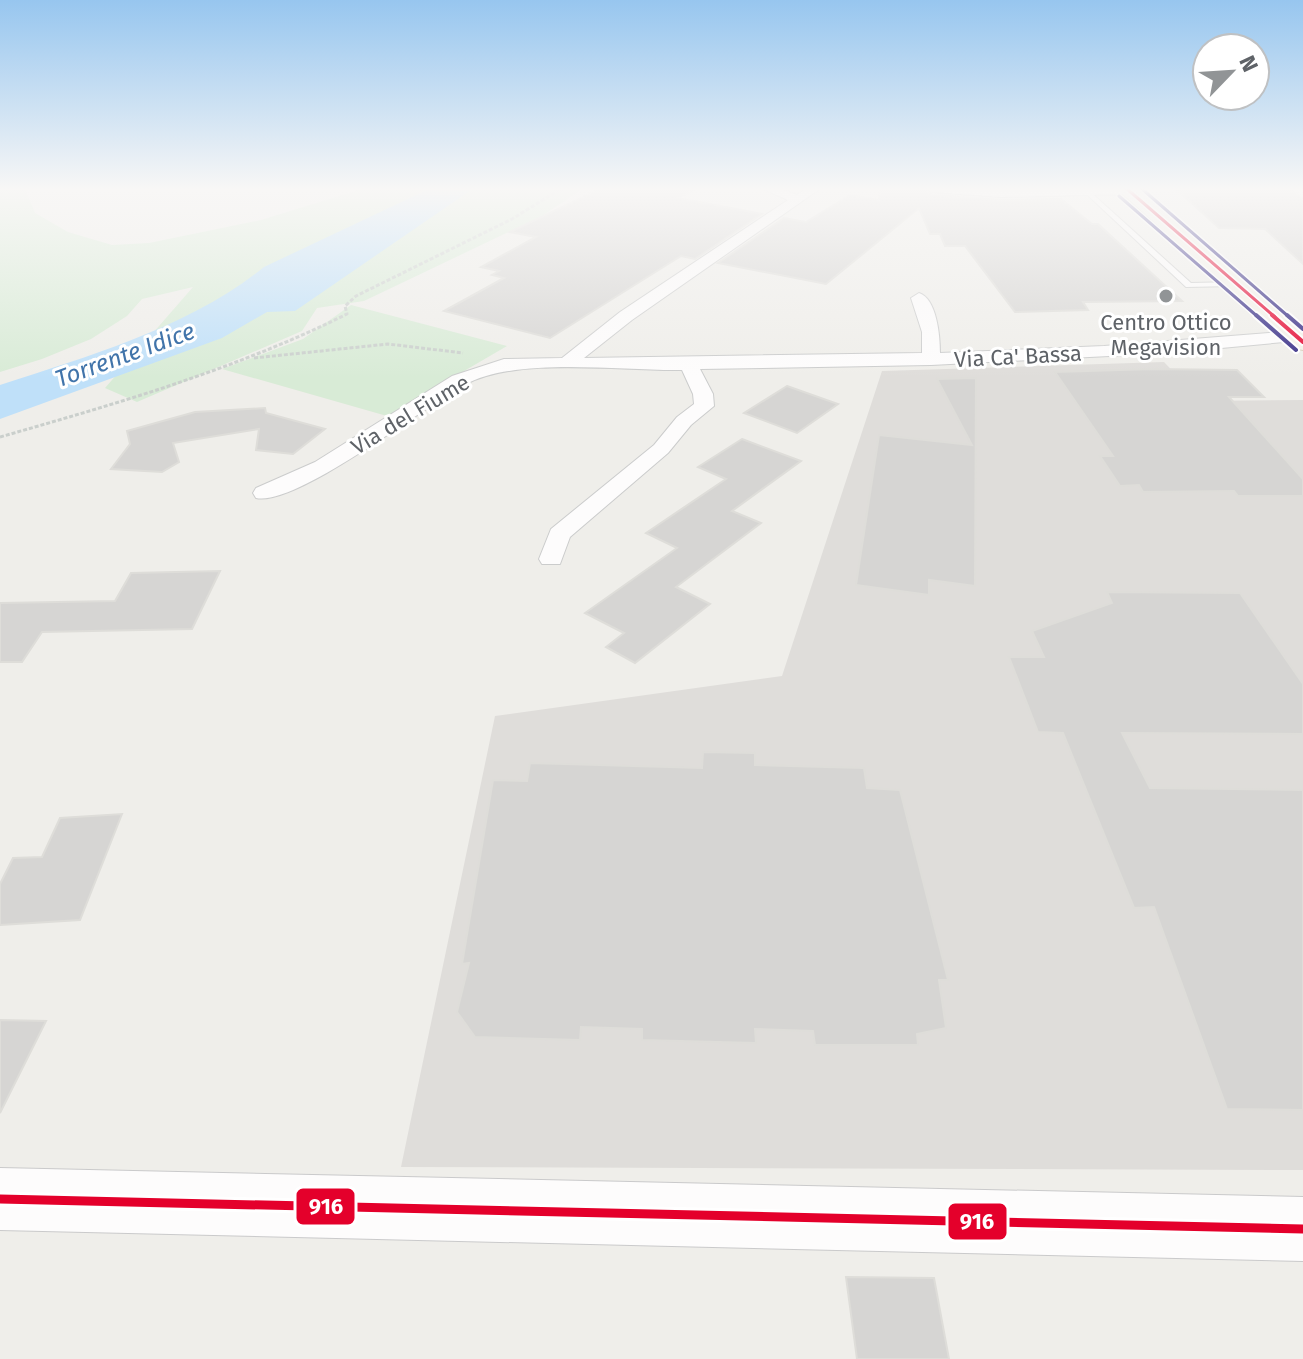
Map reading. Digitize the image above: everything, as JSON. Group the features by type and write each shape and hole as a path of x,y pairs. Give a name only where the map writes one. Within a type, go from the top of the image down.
{"main road":[{"path":"1198,251 1300,343"},
{"path":"0,1199 1303,1229"}],"street":[{"path":"567,363 626,316 722,251"},
{"name":"Via Ca' Bassa","path":"919,298 931,332 931,360"},
{"name":"Via Ca' Bassa","path":"567,363 638,367 931,360 1300,343"},
{"name":"Via del Fiume","path":"264,493 323,467 459,380 504,365 567,363"},
{"path":"551,559 559,534 661,449 684,421 704,406 703,394 689,365"}],"lane":[{"path":"1153,251 1189,285 1235,284"}],"path":[{"path":"0,437 147,394 300,339 347,314 345,306 356,296 446,251"},
{"path":"245,358 388,344 457,352 504,365"}],"shaded area":[{"path":"1164,362 1201,401 1303,400 1303,1170 401,1167 495,716 782,676 882,371"}],"green space":[{"path":"0,251 468,251 364,301 317,308 302,331 137,402 105,388 193,287 142,299 127,316 91,339 0,372"},
{"path":"351,305 507,346 387,416 222,369 303,339"}],"water":[{"name":"Torrente Idice","path":"297,251 382,251 295,311 267,312 222,338 0,419 0,385 138,338 204,307 264,267"}],"building":[{"path":"510,251 706,251 695,259 681,256 550,338 444,311 504,278 492,275 499,271 481,267"},
{"path":"735,251 866,251 826,284 718,263"},
{"path":"969,251 1128,251 1182,301 1083,302 1088,310 1015,312"},
{"path":"1289,251 1303,251 1303,264"},
{"path":"1237,370 1264,397 1229,397 1303,479 1303,496 1238,496 1234,491 1143,492 1139,485 1120,486 1100,456 1113,456 1055,372"},
{"path":"976,378 975,586 929,580 929,595 856,585 879,435 972,445 937,379"},
{"path":"787,386 838,404 797,433 744,413"},
{"path":"265,408 266,413 325,429 293,454 256,450 259,429 173,443 179,462 162,472 111,469 130,444 127,431 195,412"},
{"path":"742,439 801,461 732,511 761,523 676,587 710,604 635,663 606,647 624,633 585,613 677,548 646,533 726,479 698,467"},
{"path":"220,571 192,629 42,632 22,662 0,662 0,603 115,601 131,573"},
{"path":"1107,592 1240,593 1303,684 1303,734 1122,733 1150,788 1303,790 1303,1110 1227,1109 1154,907 1134,908 1063,733 1038,732 1009,657 1044,657 1032,631 1112,603"},
{"path":"703,752 755,753 755,765 864,768 867,788 900,790 948,980 939,980 946,1028 917,1034 918,1045 815,1045 813,1031 755,1029 756,1043 642,1040 642,1029 581,1027 580,1040 475,1037 457,1012 469,963 462,964 493,780 527,781 530,763 702,768"},
{"path":"122,814 80,920 0,925 0,884 13,858 42,857 60,818"},
{"path":"0,1020 46,1021 0,1113"},
{"path":"846,1277 934,1278 949,1359 857,1359"}],"transit line":[{"path":"1183,251 1296,350"},
{"name":"916","path":"1199,251 1303,342"},
{"path":"1214,251 1303,329"},
{"name":"916","path":"0,1199 1303,1229"}],"place":[{"name":"Centro Ottico Megavision","path":"1166,296"}]}
